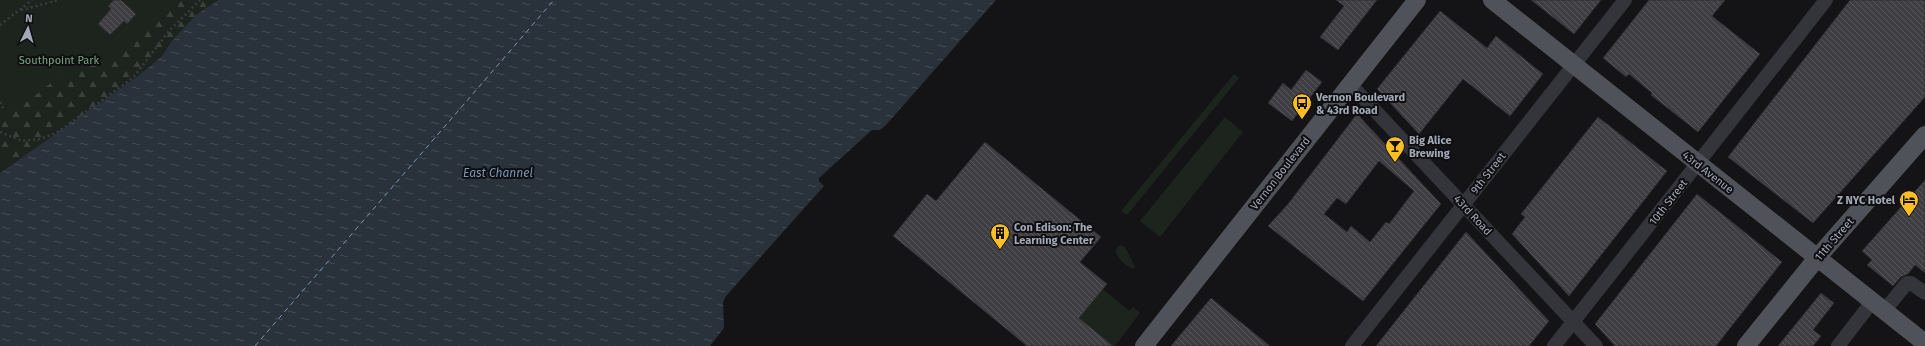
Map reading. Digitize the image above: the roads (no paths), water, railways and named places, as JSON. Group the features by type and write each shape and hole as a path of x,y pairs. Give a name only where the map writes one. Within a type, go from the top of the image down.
{"main road":[{"name":"Vernon Boulevard","path":"1144,346 1417,0"},
{"name":"43rd Avenue","path":"1492,0 1573,66 1925,343"},
{"name":"11th Street","path":"1746,346 1817,258 1925,135"}],"street":[{"name":"9th Street","path":"1352,346 1625,0"},
{"name":"10th Street","path":"1554,346 1826,0"},
{"name":"43rd Road","path":"1350,84 1596,346"},
{"path":"1838,346 1878,306 1906,283 1911,283 1925,293"}],"water":[{"name":"East Channel","path":"218,0 996,0 886,125 880,130 872,130 819,178 819,181 824,186 726,296 723,302 724,328 710,346 0,346 0,173 138,76 162,56 172,41 196,15"}],"place":[{"name":"Vernon Boulevard & 43rd Road","path":"1302,120"},
{"name":"Big Alice Brewing","path":"1395,163"},
{"name":"Z NYC Hotel","path":"1909,217"},
{"name":"Con Edison: The Learning Center","path":"1000,250"}],"park label":[{"name":"Southpoint Park","path":"59,60"}]}
